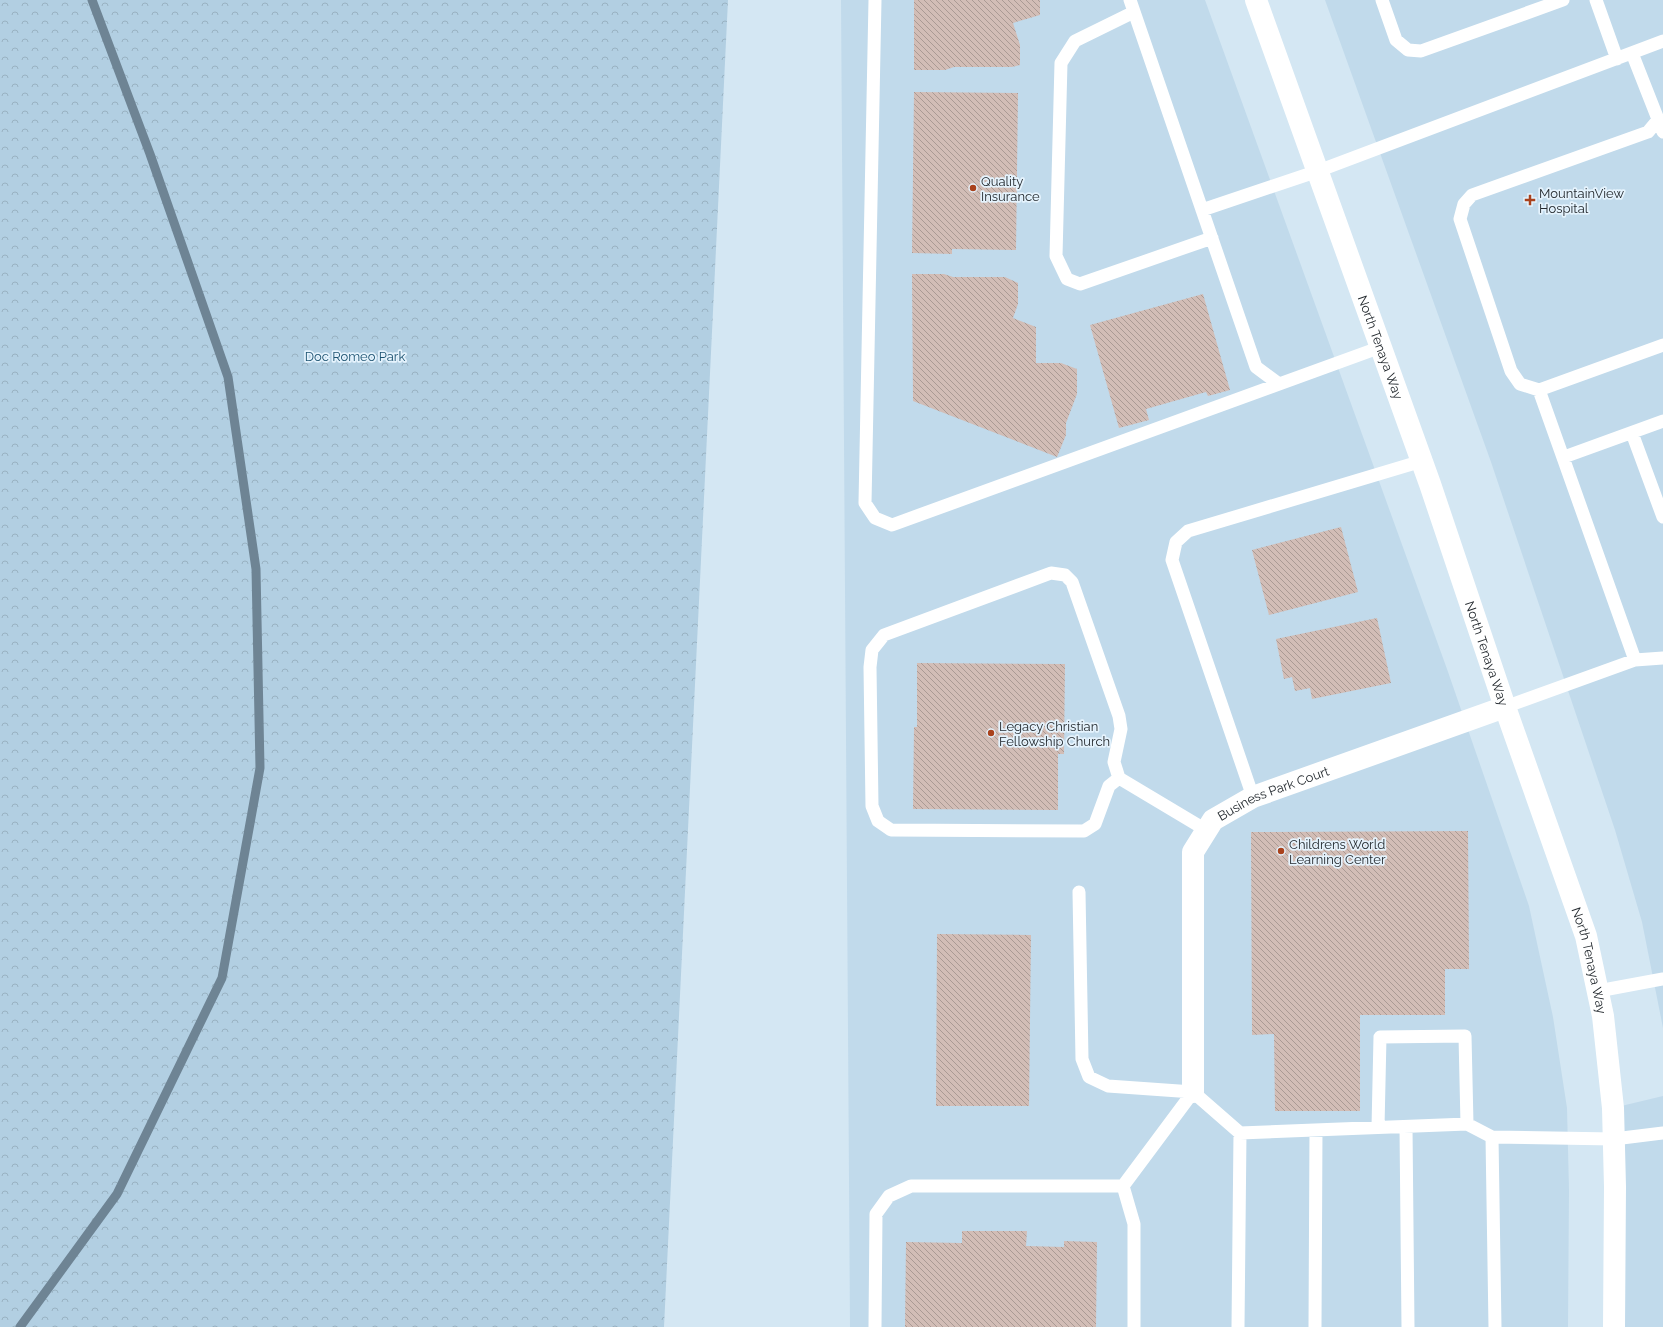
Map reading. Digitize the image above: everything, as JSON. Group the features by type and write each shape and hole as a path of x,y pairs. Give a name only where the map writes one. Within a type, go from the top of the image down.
{"main road":[{"name":"North Tenaya Way","path":"1256,0 1422,461 1505,707 1586,936 1604,1023 1613,1108 1614,1327"},
{"name":"Business Park Court","path":"1193,1092 1193,852 1206,830 1214,820 1253,797 1505,707"}],"lane":[{"path":"875,0 865,504 875,518 892,525 1381,348"},
{"path":"1382,0 1396,40 1408,50 1421,51 1563,0"},
{"path":"1596,0 1618,59"},
{"path":"1212,238 1080,284 1067,279 1056,256 1061,63 1075,41 1132,6 1212,238 1256,367 1280,384"},
{"path":"1202,210 1318,171 1663,41"},
{"path":"1632,53 1663,132"},
{"path":"1658,120 1648,132 1472,195 1464,204 1460,219 1512,371 1520,384 1539,390 1663,345"},
{"path":"1539,390 1635,660"},
{"path":"1564,458 1663,421"},
{"path":"1632,433 1663,517"},
{"path":"1253,797 1172,560 1176,542 1188,531 1422,461"},
{"path":"1119,778 1109,786 1095,824 1084,831 891,830 878,821 872,806 870,667 872,650 884,635 1051,573 1066,575 1072,582 1119,716 1121,729 1114,762 1119,778 1206,830"},
{"path":"1505,707 1635,660 1663,658"},
{"path":"1079,892 1082,1059 1089,1077 1108,1086 1193,1092 1240,1133 1467,1124 1492,1137 1614,1139 1663,1133"},
{"path":"1598,991 1663,979"},
{"path":"1378,1128 1380,1037 1465,1036 1467,1124"},
{"path":"1123,1186 1193,1092"},
{"path":"1406,1126 1408,1327"},
{"path":"1315,1327 1316,1130"},
{"path":"1238,1327 1240,1133"},
{"path":"1492,1137 1495,1327"},
{"path":"875,1327 876,1214 889,1196 911,1186 1123,1186"},
{"path":"1123,1186 1134,1224 1134,1327"}],"shaded area":[{"path":"841,0 1205,0 1447,669 1529,906 1553,1017 1567,1108 1569,1190 1568,1327 850,1327"},
{"name":"MountainView Hospital","path":"1325,0 1663,0 1663,1028 1642,922 1615,830 1491,462"},
{"path":"1663,1096 1663,1327 1614,1327 1613,1108"}],"green space":[{"name":"Doc Romeo Park","path":"0,0 728,0 664,1327 0,1327"}],"building":[{"path":"914,0 1040,0 1040,15 1013,23 1020,45 1020,65 1012,67 954,67 945,70 914,70"},
{"path":"914,92 1018,93 1016,250 952,249 952,254 912,253"},
{"path":"912,274 944,274 953,277 1005,277 1018,283 1018,304 1013,318 1036,327 1036,363 1061,363 1077,369 1077,394 1066,423 1066,435 1057,457 913,401"},
{"path":"1203,294 1230,390 1208,396 1206,392 1146,409 1149,420 1119,428 1090,325"},
{"path":"1341,527 1358,592 1269,615 1252,550"},
{"path":"1377,618 1391,683 1312,699 1310,688 1295,691 1292,677 1284,679 1276,639"},
{"path":"917,663 1065,664 1064,754 1058,754 1058,810 913,809 914,727 917,727"},
{"path":"1468,831 1469,969 1445,969 1445,1015 1360,1015 1360,1111 1275,1111 1274,1034 1252,1035 1251,832"},
{"path":"937,934 1031,935 1029,1106 936,1106"},
{"path":"962,1231 1027,1231 1026,1246 1064,1247 1064,1241 1097,1242 1096,1327 905,1327 906,1242 962,1243"}],"waterway":[{"path":"20,1327 117,1194 222,978 260,768 256,569 228,377 150,154 92,0"}],"place":[{"name":"Quality Insurance","path":"973,188"},
{"name":"MountainView Hospital","path":"1530,200"},
{"name":"Legacy Christian Fellowship Church","path":"991,733"},
{"name":"Childrens World Learning Center","path":"1281,851"}]}
